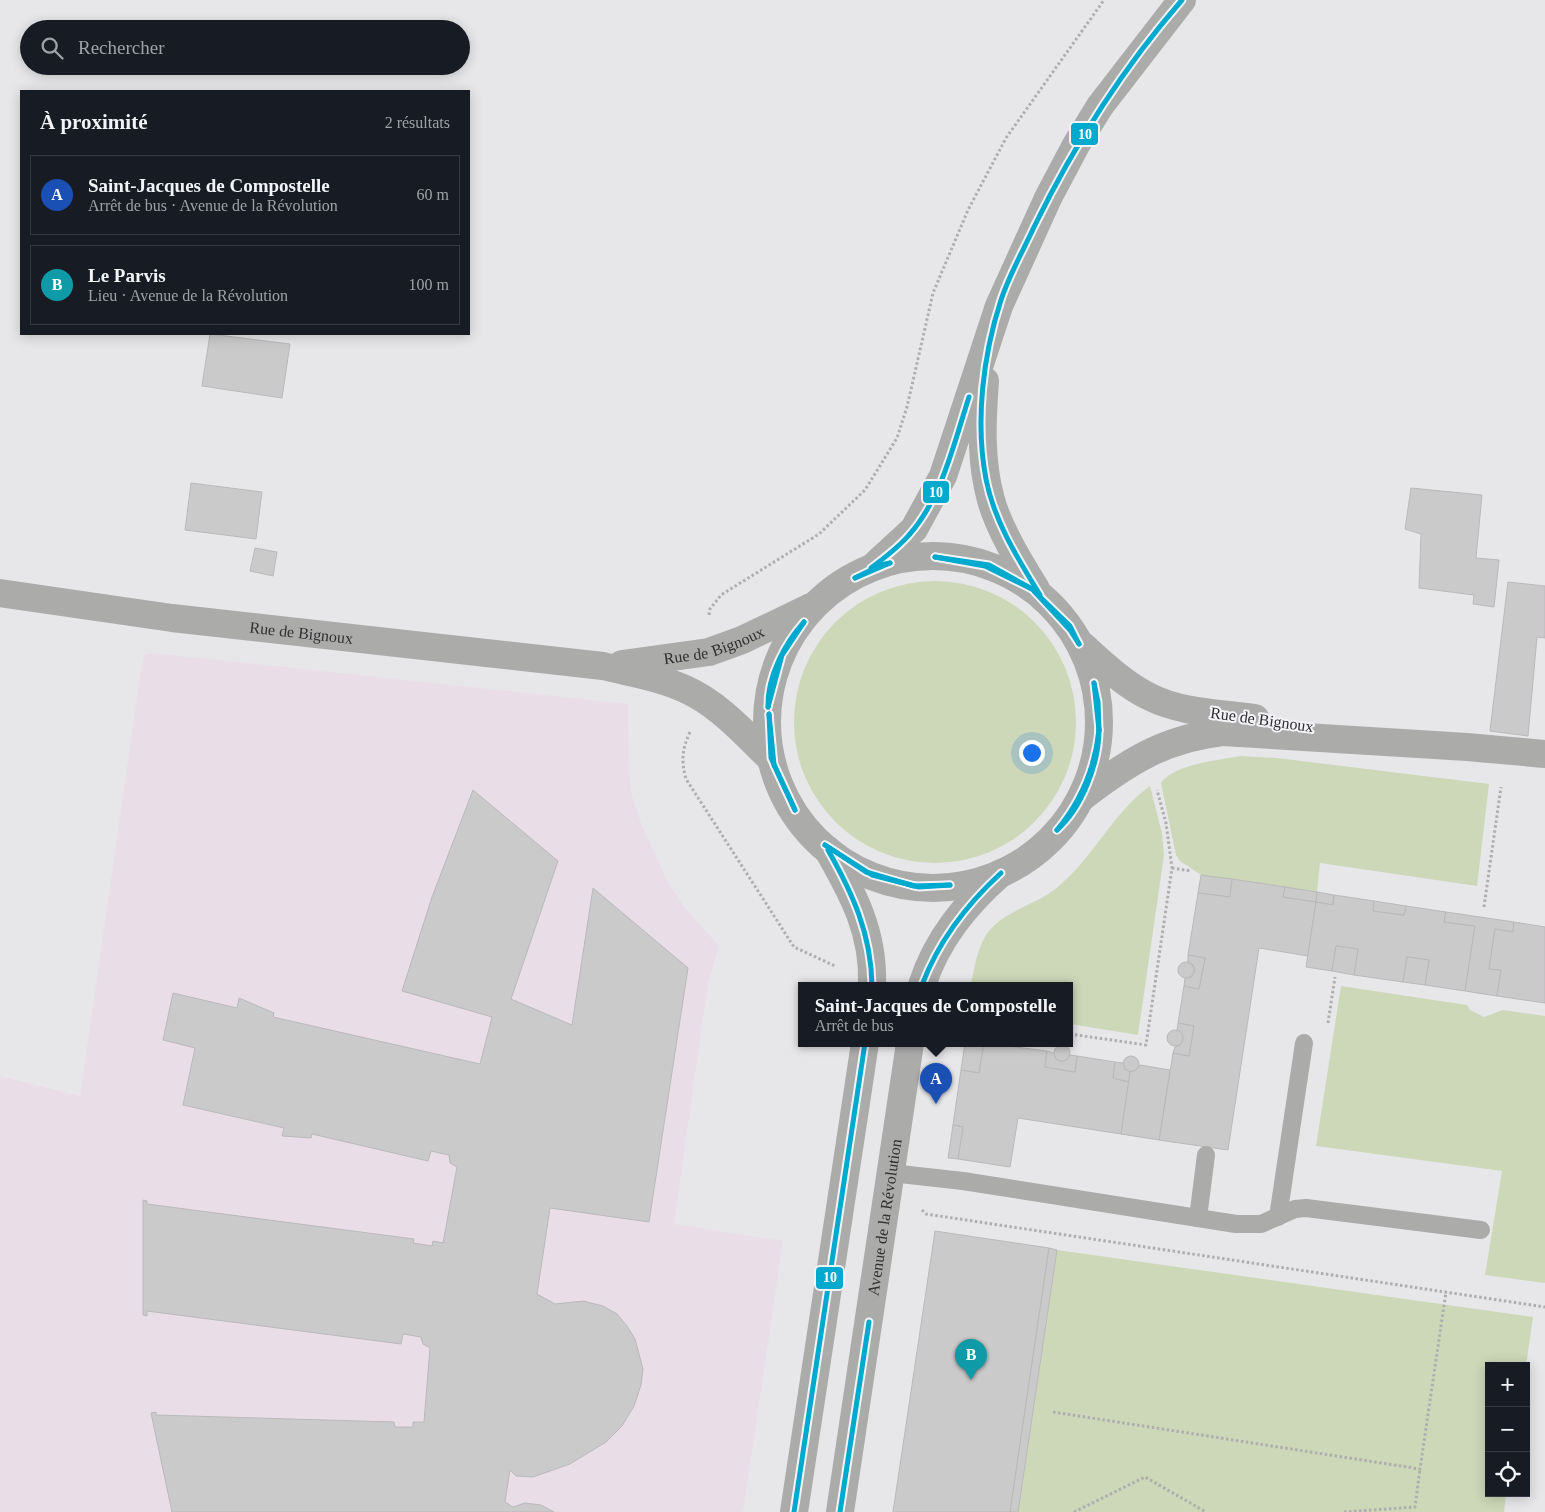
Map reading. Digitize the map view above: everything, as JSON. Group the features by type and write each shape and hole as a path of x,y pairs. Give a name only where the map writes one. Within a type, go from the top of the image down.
{"street":[{"path":"871,568 914,529 943,476 999,306 1048,198 1076,145 1100,106 1182,0"},
{"path":"999,306 986,374 981,425 985,477 996,514 1040,595"},
{"path":"924,982 955,920 972,900 1001,873 1027,858 1048,842 1068,819 1091,775 1100,727 1094,682 1078,640 1063,619 1040,595 1009,574 977,562 954,557 910,558 871,568 849,579 816,604 802,620 783,650 772,681 767,727 777,779 793,810 808,830 828,850 861,871 893,883 958,886 1001,873"},
{"name":"Rue de Bignoux","path":"0,593 172,618 603,666 663,681 684,689 707,702 772,759"},
{"name":"Rue de Bignoux","path":"603,666 709,652 742,640 816,604"},
{"name":"Rue de Bignoux","path":"1078,640 1125,681 1150,697 1175,706 1467,747"},
{"name":"Rue de Bignoux","path":"1080,799 1112,774 1141,757 1174,742 1198,734 1239,732 1545,754"},
{"path":"828,850 861,910 867,934 872,982"},
{"path":"794,1512 864,1047"},
{"name":"Avenue de la Révolution","path":"840,1512 909,1047"}],"lane":[{"path":"1278,1217 1304,1043"},
{"path":"1198,1218 1206,1155"},
{"path":"889,1184 963,1181 1198,1218 1256,1224 1295,1209 1306,1208 1481,1230"}],"path":[{"path":"709,652 706,630 710,609 721,595 819,534 865,490 879,468 897,438 907,407 933,293 968,210 1006,138 1104,0"},
{"path":"707,702 689,732 683,749 682,764 686,779 794,947 872,982"},
{"path":"1484,908 1504,750"},
{"path":"1073,1034 1146,1045 1172,868 1166,824 1155,783"},
{"path":"1172,868 1191,871"},
{"path":"889,1184 913,1200 926,1214 1545,1307"},
{"path":"1344,1512 1415,1507 1446,1292"},
{"path":"1053,1412 1420,1469"},
{"path":"1074,1512 1145,1478 1206,1512"}],"shaded area":[{"path":"153,653 628,704 629,771 632,796 642,826 668,882 685,908 719,946 708,983 674,1224 783,1241 743,1512 0,1512 0,1076 80,1096 141,670 144,655"}],"green space":[{"path":"935,581 963,584 989,592 1013,605 1035,622 1052,644 1065,668 1073,694 1076,722 1073,750 1065,776 1052,800 1035,822 1013,839 989,852 963,860 935,863 907,860 881,852 857,839 835,822 818,800 805,776 797,750 794,722 797,694 805,668 818,644 835,622 857,605 881,592 907,584"},
{"path":"1241,756 1277,758 1489,784 1477,886 1320,863 1317,892 1201,875 1180,861 1176,855 1161,783 1176,771 1186,767"},
{"path":"1150,786 1162,833 1164,855 1138,1035 1073,1024 1073,982 972,982 979,950 989,931 1003,918 1054,890 1080,865 1136,797"},
{"path":"1341,986 1467,1005 1470,1010 1484,1017 1503,1010 1545,1016 1545,1283 1485,1275 1502,1171 1316,1146"},
{"path":"1057,1250 1533,1317 1527,1362 1485,1362 1485,1497 1506,1497 1504,1512 1018,1512"}],"building":[{"path":"210,335 290,344 282,398 202,386"},
{"path":"191,483 262,492 256,539 185,530"},
{"path":"1411,488 1482,495 1476,558 1499,560 1494,607 1473,604 1474,595 1419,588 1421,534 1405,529"},
{"path":"255,548 277,552 273,576 250,571"},
{"path":"1508,582 1545,586 1545,638 1537,637 1528,736 1490,731"},
{"path":"473,790 558,861 511,999 572,1025 593,888 688,968 649,1222 550,1208 537,1294 555,1304 583,1301 603,1306 617,1314 635,1339 643,1369 641,1385 634,1406 622,1426 606,1442 570,1464 533,1477 516,1476 510,1470 505,1502 513,1507 525,1503 541,1505 554,1512 172,1512 151,1413 156,1412 156,1415 394,1422 395,1427 413,1427 413,1422 424,1422 430,1348 423,1344 421,1337 403,1334 401,1344 147,1311 147,1316 143,1315 143,1200 147,1201 147,1204 414,1239 413,1243 432,1246 433,1241 443,1243 457,1167 450,1163 449,1155 431,1151 428,1161 312,1134 311,1138 282,1136 284,1128 183,1105 195,1048 163,1040 173,993 237,1008 239,998 274,1013 273,1017 480,1064 492,1017 402,991 432,897"},
{"path":"1201,875 1232,879 1230,897 1198,893"},
{"path":"1232,879 1285,887 1283,897 1316,902 1308,956 1259,948 1228,1150 1159,1140 1173,1053 1189,1056 1194,1026 1178,1023 1184,986 1199,989 1205,958 1188,955 1198,893 1230,897"},
{"path":"1285,887 1317,892 1316,902 1283,897"},
{"path":"1317,892 1334,895 1333,905 1316,902"},
{"path":"1334,895 1374,901 1373,911 1404,915 1406,906 1446,912 1444,922 1475,926 1465,991 1425,985 1429,960 1407,957 1403,982 1354,975 1358,949 1336,946 1332,971 1306,967 1316,902 1333,905"},
{"path":"1374,901 1406,906 1404,915 1373,911"},
{"path":"1446,912 1514,922 1513,932 1495,929 1489,969 1501,970 1497,996 1465,991 1475,926 1444,922"},
{"path":"1514,922 1545,927 1545,1003 1497,996 1501,970 1489,969 1495,929 1513,932"},
{"path":"1336,946 1358,949 1354,975 1332,971"},
{"path":"1188,955 1205,958 1199,989 1184,986 1185,978 1191,977 1195,971 1193,965 1188,962"},
{"path":"1407,957 1429,960 1425,985 1403,982"},
{"path":"1186,962 1192,964 1194,970 1192,976 1186,978 1180,976 1178,970 1180,964"},
{"path":"1178,1023 1194,1026 1189,1056 1173,1053 1175,1047 1180,1045 1183,1040 1182,1034 1177,1031"},
{"path":"1175,1030 1181,1032 1183,1038 1181,1044 1175,1046 1169,1044 1167,1038 1169,1032"},
{"path":"964,1047 983,1047 979,1073 961,1070"},
{"path":"983,1047 1016,1047 1047,1051 1045,1067 1075,1072 1077,1056 1115,1062 1113,1078 1129,1082 1121,1134 1018,1118 1010,1167 958,1159 963,1127 953,1125 961,1070 979,1073"},
{"path":"1056,1047 1068,1047 1070,1056 1065,1061 1059,1061 1054,1056"},
{"path":"1047,1051 1054,1053 1056,1059 1061,1062 1067,1060 1070,1055 1077,1056 1075,1072 1045,1067"},
{"path":"1131,1056 1137,1058 1139,1064 1137,1070 1131,1072 1125,1070 1123,1064 1125,1058"},
{"path":"1115,1062 1123,1063 1125,1069 1130,1072 1129,1082 1113,1078"},
{"path":"1140,1065 1170,1070 1159,1140 1121,1134 1130,1072 1136,1070"},
{"path":"953,1125 963,1127 958,1159 948,1158"},
{"path":"935,1231 1049,1248 1010,1512 893,1512"},
{"path":"1049,1248 1057,1250 1018,1512 1010,1512"}],"transit line":[{"name":"10","path":"1040,595 1015,554 1001,525 986,479 981,435 981,412 985,366 995,321 1004,291 1016,263 1049,197 1083,137 1139,53 1182,0"},
{"name":"10","path":"871,568 905,540 930,504 946,469 969,397"},
{"name":"10","path":"935,557 985,566 1032,589"},
{"name":"10","path":"935,557 989,565 1032,589"},
{"name":"10","path":"855,578 881,565 890,563"},
{"name":"10","path":"855,578 890,563"},
{"name":"10","path":"1034,591 1070,626 1079,644"},
{"name":"10","path":"1034,591 1070,630 1079,644"},
{"name":"10","path":"768,707 768,696 774,672 784,650 804,622"},
{"name":"10","path":"768,707 782,655 804,622"},
{"name":"10","path":"1094,683 1098,702 1099,730"},
{"name":"10","path":"1094,683 1099,730"},
{"name":"10","path":"769,714 774,765 795,810"},
{"name":"10","path":"769,714 771,758 795,810"},
{"name":"10","path":"1057,830 1066,819 1086,783 1094,758 1099,730"},
{"name":"10","path":"1057,830 1074,810 1087,784 1096,756 1099,730"},
{"name":"10","path":"825,845 866,872 914,886 950,885"},
{"name":"10","path":"825,845 872,875 919,887 950,885"},
{"name":"10","path":"828,850 845,882 859,915 868,949 872,982"},
{"name":"10","path":"923,982 945,938 976,898 1001,873"},
{"name":"10","path":"794,1512 864,1047"},
{"name":"10","path":"840,1512 869,1322"}],"place":[{"name":"Saint-Jacques de Compostelle","path":"936,1104"},
{"name":"Le Parvis","path":"971,1380"}]}
